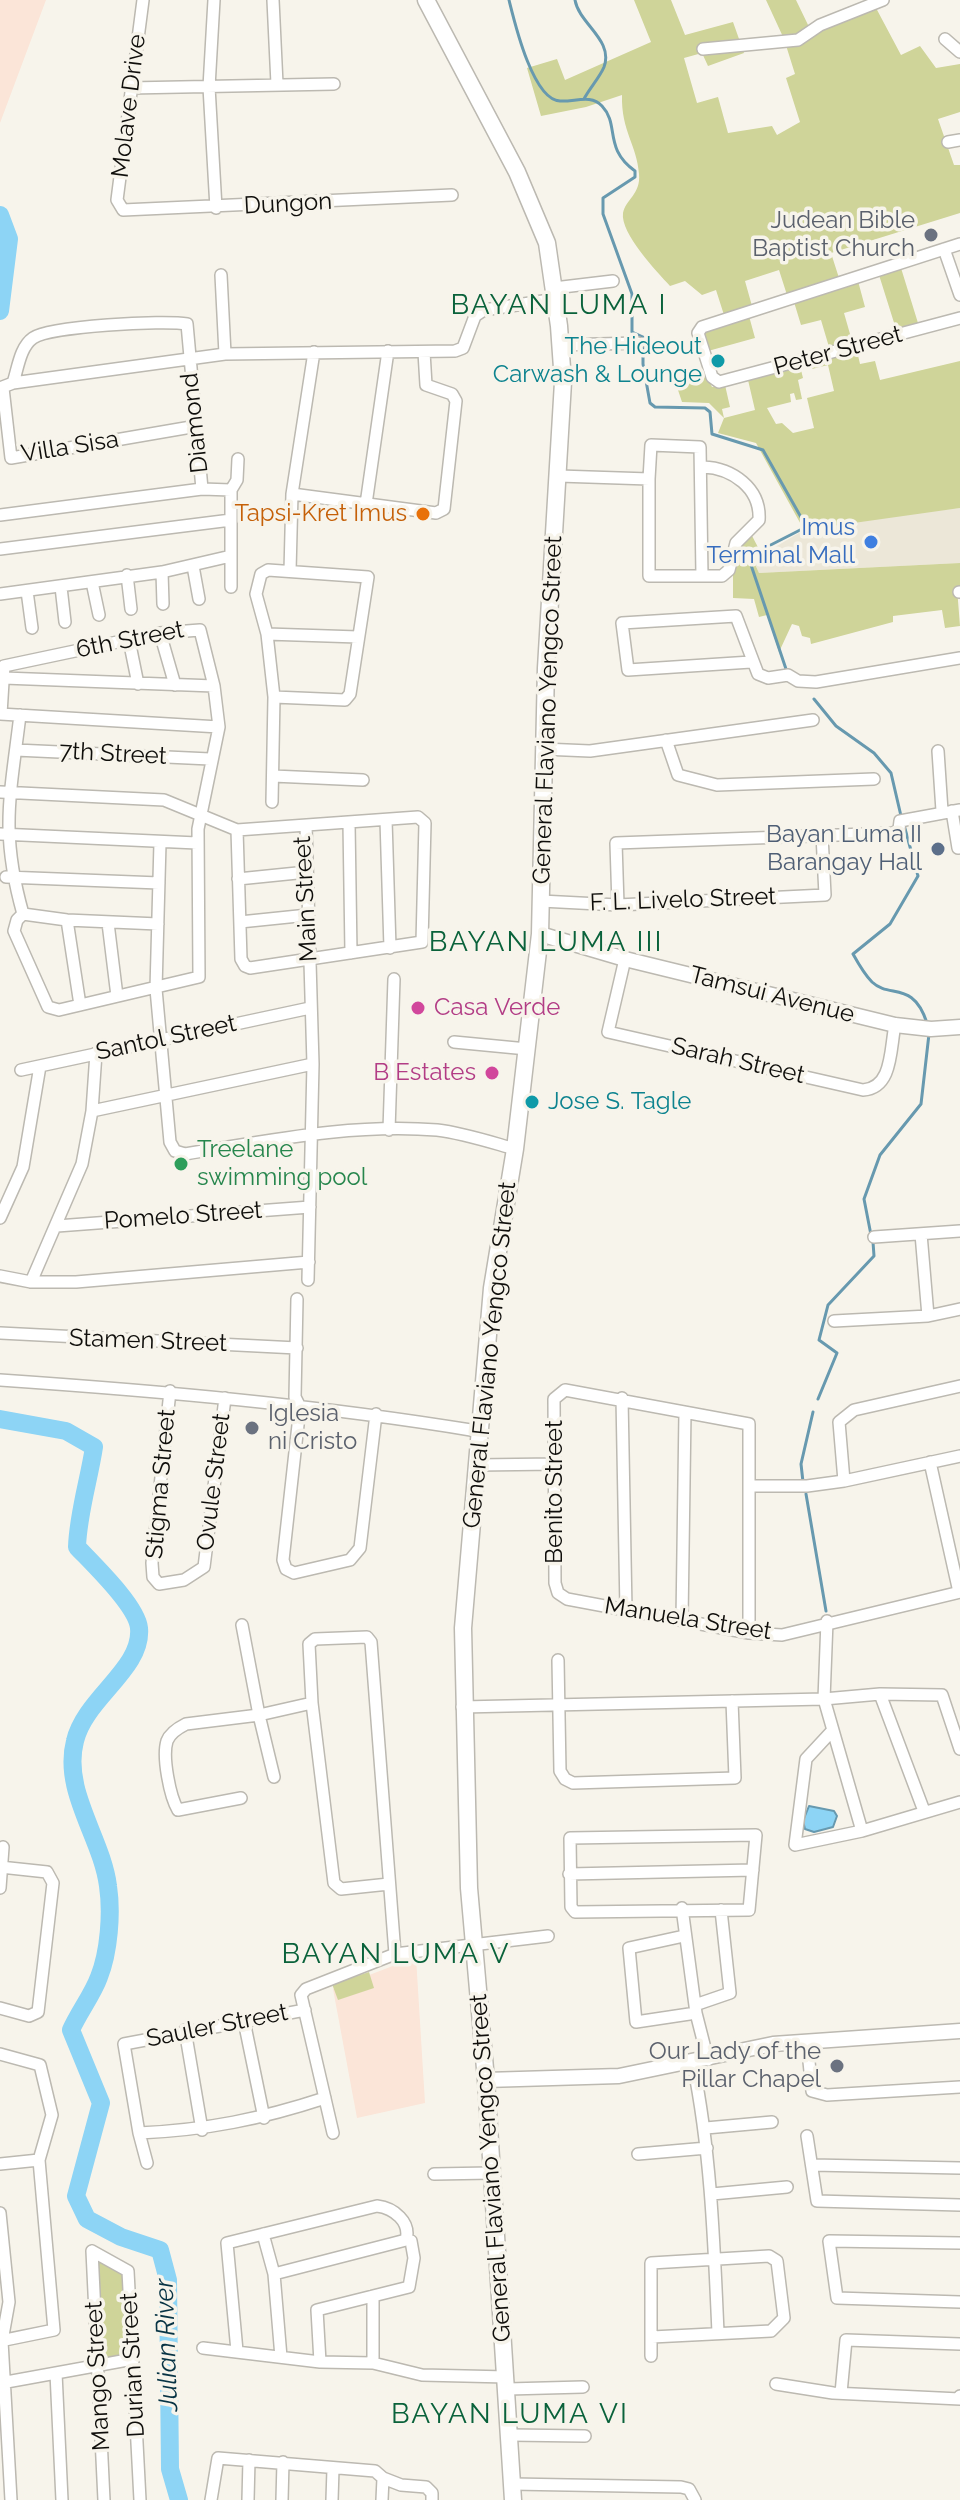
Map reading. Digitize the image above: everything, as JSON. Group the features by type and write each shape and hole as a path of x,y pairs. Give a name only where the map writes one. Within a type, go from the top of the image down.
{"main road":[{"name":"General Flaviano Yengco Street","path":"426,0 525,189 547,243 560,345 559,476 543,749 540,934 477,1431 477,1465 467,1565 462,1707 473,1942 486,2080 513,2492"}],"street":[{"name":"Molave Drive","path":"123,210 117,200 143,0"},
{"path":"214,0 209,87 216,208"},
{"path":"273,0 277,84"},
{"path":"703,49 798,40 820,25 883,0"},
{"path":"945,39 960,52"},
{"path":"130,88 334,84"},
{"name":"Dungon","path":"123,210 452,195"},
{"path":"960,244 944,249 960,295"},
{"name":"Peter Street","path":"944,249 699,330 716,381 960,318"},
{"path":"221,275 225,354"},
{"path":"5,386 225,354 424,352 463,348 475,316 484,310 613,281"},
{"name":"Diamond","path":"5,386 24,348 34,337 64,329 183,322 188,326 202,489"},
{"path":"560,345 638,343"},
{"path":"366,504 388,351"},
{"path":"290,571 292,494 314,352"},
{"path":"292,494 436,513 444,509 456,401 452,394 426,385 424,352"},
{"name":"Villa Sisa","path":"5,386 6,459 197,426"},
{"path":"702,576 703,467 700,447 651,445 649,576 702,576 726,573 736,543 760,516 752,494 740,479 727,470 703,467"},
{"path":"231,587 231,490 237,480 238,459"},
{"path":"559,476 649,479"},
{"path":"0,515 202,489 231,490"},
{"path":"0,549 231,520"},
{"path":"0,594 162,572 231,556"},
{"path":"193,566 199,599"},
{"path":"272,802 274,697 267,634 256,594 261,574 268,570 368,577 350,694 345,700 274,697"},
{"path":"162,572 163,604"},
{"path":"127,575 131,609"},
{"path":"92,582 99,615"},
{"path":"61,587 65,622"},
{"path":"27,591 32,628"},
{"path":"751,662 628,670 622,623 736,616 751,662 762,677 782,674 798,681 816,682 960,658"},
{"name":"6th Street","path":"4,678 4,666 198,627 214,686 219,727 199,812 201,972 194,980 156,989"},
{"path":"160,633 175,685"},
{"path":"267,634 358,637"},
{"path":"129,640 138,684"},
{"path":"34,679 37,660"},
{"path":"214,686 4,678 0,714 219,727"},
{"path":"20,715 16,750 1,808 0,834 6,877 23,914"},
{"path":"543,749 590,751 813,720"},
{"path":"666,740 678,775 717,785 874,779"},
{"name":"7th Street","path":"16,750 210,759"},
{"path":"938,751 959,852"},
{"path":"273,776 363,780"},
{"name":"Main Street","path":"4,792 164,800 237,830 306,826 313,1064 308,1280"},
{"path":"618,905 616,843 894,833 899,829 900,821 951,811"},
{"path":"237,830 240,922 245,966 419,944 424,938 425,823 418,817 306,826"},
{"path":"386,820 390,948"},
{"path":"349,823 351,953"},
{"path":"0,834 197,843"},
{"name":"F. L. Livelo Street","path":"541,901 618,905 825,895 822,835"},
{"path":"160,843 156,989 170,1142 179,1153 310,1134 389,1130 440,1131 515,1149"},
{"path":"238,879 307,872"},
{"path":"6,877 159,883"},
{"path":"23,914 67,920 158,924"},
{"path":"23,914 14,925 14,931 48,1007 59,1010 156,989"},
{"path":"240,922 308,915"},
{"path":"67,920 80,1005"},
{"path":"108,923 117,996"},
{"name":"Tamsui Avenue","path":"540,934 625,959 895,1025 931,1029 960,1027"},
{"name":"Sarah Street","path":"625,959 608,1032 863,1090 876,1089 884,1081 895,1025"},
{"path":"389,1130 394,979"},
{"name":"Santol Street","path":"21,1070 162,1037 310,1008"},
{"path":"454,1042 527,1049"},
{"path":"31,1282 82,1164 92,1111 96,1053"},
{"path":"92,1111 313,1064"},
{"path":"0,1218 23,1167 40,1066"},
{"name":"Pomelo Street","path":"57,1226 310,1207"},
{"path":"874,1237 960,1231"},
{"path":"921,1234 928,1316"},
{"path":"0,1276 31,1282 309,1262"},
{"path":"297,1299 295,1397 300,1407 283,1560 286,1569 294,1573 350,1560 360,1548 376,1414"},
{"path":"834,1321 928,1316 960,1309"},
{"name":"Stamen Street","path":"0,1333 297,1348"},
{"path":"0,1380 170,1391 376,1414 477,1431"},
{"path":"844,1481 839,1422 854,1410 960,1386"},
{"name":"Benito Street","path":"558,1593 555,1583 554,1399 565,1390 622,1398"},
{"name":"Stigma Street","path":"170,1391 153,1577 159,1584 171,1584 204,1567"},
{"name":"Ovule Street","path":"204,1567 225,1398"},
{"path":"626,1610 622,1398 749,1424 749,1633"},
{"path":"682,1620 685,1412"},
{"path":"751,1486 807,1486 844,1481 960,1456"},
{"path":"930,1462 960,1592"},
{"path":"477,1465 556,1464"},
{"name":"Manuela Street","path":"558,1593 567,1599 749,1633 782,1635 827,1621 960,1592"},
{"path":"827,1621 824,1699 862,1831"},
{"path":"242,1625 274,1777"},
{"path":"389,1884 341,1889 334,1883 312,1703 311,1640 370,1638 395,1954"},
{"path":"558,1660 560,1771 565,1779 573,1783 735,1778 732,1701"},
{"path":"462,1707 824,1699 880,1694 942,1695 960,1749"},
{"path":"880,1694 924,1811"},
{"path":"241,1798 178,1810 168,1767 167,1742 175,1730 186,1724 259,1715 312,1703"},
{"path":"832,1731 806,1759 795,1845 862,1831 960,1802"},
{"path":"756,1835 753,1870 749,1910 682,1908 575,1912 571,1907 569,1843 570,1838 577,1836 756,1835"},
{"path":"0,1888 3,1847"},
{"path":"0,2008 29,2016 38,2012 53,1883 47,1872 1,1867"},
{"path":"569,1874 753,1870"},
{"path":"682,1908 695,2009 708,2060"},
{"path":"684,1936 629,1948 636,2022 695,2009 730,1993 721,1910"},
{"name":"Sauler Street","path":"139,2133 124,2044 185,2030 305,2010 301,1995 306,1989 395,1954 473,1942 548,1936"},
{"path":"305,2010 333,2133"},
{"path":"244,2021 264,2118"},
{"path":"185,2030 202,2130"},
{"path":"486,2080 619,2076 693,2064 773,2044 960,2031"},
{"path":"807,2042 812,2091 827,2095 960,2087"},
{"path":"0,2054 35,2062 42,2069 52,2115 39,2160 54,2330 1,2341"},
{"path":"693,2064 706,2128 718,2333"},
{"path":"147,2163 139,2133 202,2130 264,2118 325,2098"},
{"path":"706,2128 772,2122"},
{"path":"807,2136 817,2201 960,2205"},
{"path":"638,2154 707,2148"},
{"path":"0,2164 39,2160"},
{"path":"812,2165 960,2168"},
{"path":"434,2174 491,2173"},
{"path":"712,2194 787,2187"},
{"path":"237,2351 227,2243 377,2206 397,2213 407,2229 406,2240"},
{"path":"0,2213 9,2302 1,2341 5,2481 11,2500"},
{"path":"263,2234 274,2274 281,2357"},
{"path":"274,2274 411,2241 414,2258 409,2287 317,2310 320,2362"},
{"path":"960,2243 829,2241 828,2255 837,2298 960,2302"},
{"name":"Durian Street","path":"92,2251 128,2271 140,2500"},
{"name":"Mango Street","path":"92,2251 104,2500"},
{"path":"651,2356 651,2263 769,2256 777,2261 784,2318 780,2326 771,2331 652,2337"},
{"path":"373,2296 373,2363"},
{"path":"841,2393 846,2340 960,2344"},
{"path":"203,2348 320,2362 373,2363 422,2375 583,2387"},
{"path":"2,2383 133,2359"},
{"path":"56,2373 62,2500"},
{"path":"776,2384 841,2393 960,2399 960,2396"},
{"path":"510,2435 585,2436"},
{"path":"211,2500 218,2458 375,2471 401,2485 426,2487 432,2493 432,2500"},
{"path":"248,2500 249,2460"},
{"path":"282,2500 283,2462"},
{"path":"332,2500 333,2469"},
{"path":"382,2500 383,2478"},
{"path":"513,2492 681,2487 689,2489 695,2500"}],"shaded area":[{"path":"0,0 46,0 0,123"},
{"name":"Imus Terminal Mall","path":"960,508 960,563 759,573 753,560 804,530 819,525"},
{"path":"416,1957 425,2103 357,2118 333,1989"}],"green space":[{"path":"634,0 671,0 685,35 733,22 744,53 708,66 702,53 684,58 697,103 718,97 728,133 772,126 777,135 800,122 786,78 795,74 784,39 766,0 796,0 810,29 876,8 901,55 920,46 936,68 960,64 960,112 938,119 954,165 960,165 960,213 831,253 839,278 787,295 779,270 745,281 752,306 724,315 716,290 702,295 685,281 670,286 640,252 624,221 624,208 638,187 639,174 624,118 622,95 586,107 541,116 527,68 557,59 565,80 651,42"},
{"path":"901,268 918,323 896,329 879,275"},
{"path":"858,281 865,307 844,313 852,341 829,347 821,320 801,325 794,302"},
{"path":"749,316 755,338 708,351 704,330"},
{"path":"857,351 860,364 875,361 880,380 960,361 960,508 804,530 756,443 718,433 724,418 755,410 748,380 800,366 803,378 798,380 802,399 796,400 794,393 790,394 791,402 767,408 776,424 782,423 793,433 814,428 807,398 834,391 828,365 812,369 810,363"},
{"path":"705,371 712,387 725,385 730,407 722,409 724,418 709,403 682,402 675,381"},
{"path":"750,532 761,553 753,560 759,573 960,563 960,587 957,588 960,626 945,628 942,610 893,616 893,622 811,644 810,638 802,636 799,626 792,624 779,652 767,615 759,617 754,599 733,598 733,557"},
{"path":"369,1972 374,1988 338,2000 332,1984"},
{"path":"94,2256 125,2273 130,2357 100,2363"}],"water":[{"path":"809,1806 834,1811 837,1816 833,1827 814,1832 805,1829 803,1821"}],"waterway":[{"path":"509,0 527,59 541,88 560,101 588,99 598,102 607,113 619,154 635,171 635,177 603,198 603,214 632,294 632,332 643,337 643,364 650,403 655,407 705,408 710,412 712,434 763,450 802,519 804,528 753,554 750,562 787,672"},
{"path":"575,0 600,40 606,57 602,71 584,99"},
{"name":"Julian River","path":"0,215 9,239 0,311"},
{"path":"814,699 836,726 874,753 891,773 901,816"},
{"path":"904,825 918,876 890,924 853,954 872,982 915,1001 927,1023"},
{"path":"871,1235 864,1199 880,1155 921,1104 929,1034"},
{"path":"818,1399 837,1353 819,1340 828,1305 874,1256 873,1242"},
{"path":"803,1482 801,1464 813,1412"},
{"name":"Julian River","path":"0,1419 66,1431 94,1447 77,1547 123,1597 139,1628 138,1643 132,1657 81,1725 72,1760 78,1796 104,1868 110,1908 102,1967 71,2030 101,2103 76,2196 87,2219 121,2237 160,2250 168,2280 170,2469 179,2500"},
{"path":"806,1494 826,1611"}],"place":[{"name":"Judean Bible Baptist Church","path":"931,235"},
{"name":"The Hideout Carwash & Lounge","path":"718,361"},
{"name":"Tapsi-Kret Imus","path":"423,514"},
{"name":"Imus Terminal Mall","path":"871,542"},
{"name":"Bayan Luma II Barangay Hall","path":"938,849"},
{"name":"Casa Verde","path":"418,1008"},
{"name":"B Estates","path":"492,1073"},
{"name":"Jose S. Tagle","path":"532,1102"},
{"name":"Treelane swimming pool","path":"181,1164"},
{"name":"Iglesia ni Cristo","path":"252,1428"},
{"name":"Our Lady of the Pillar Chapel","path":"837,2066"}],"district":[{"name":"BAYAN LUMA I","path":"559,306"},
{"name":"BAYAN LUMA III","path":"546,943"},
{"name":"BAYAN LUMA V","path":"396,1955"},
{"name":"BAYAN LUMA VI","path":"510,2415"}]}
